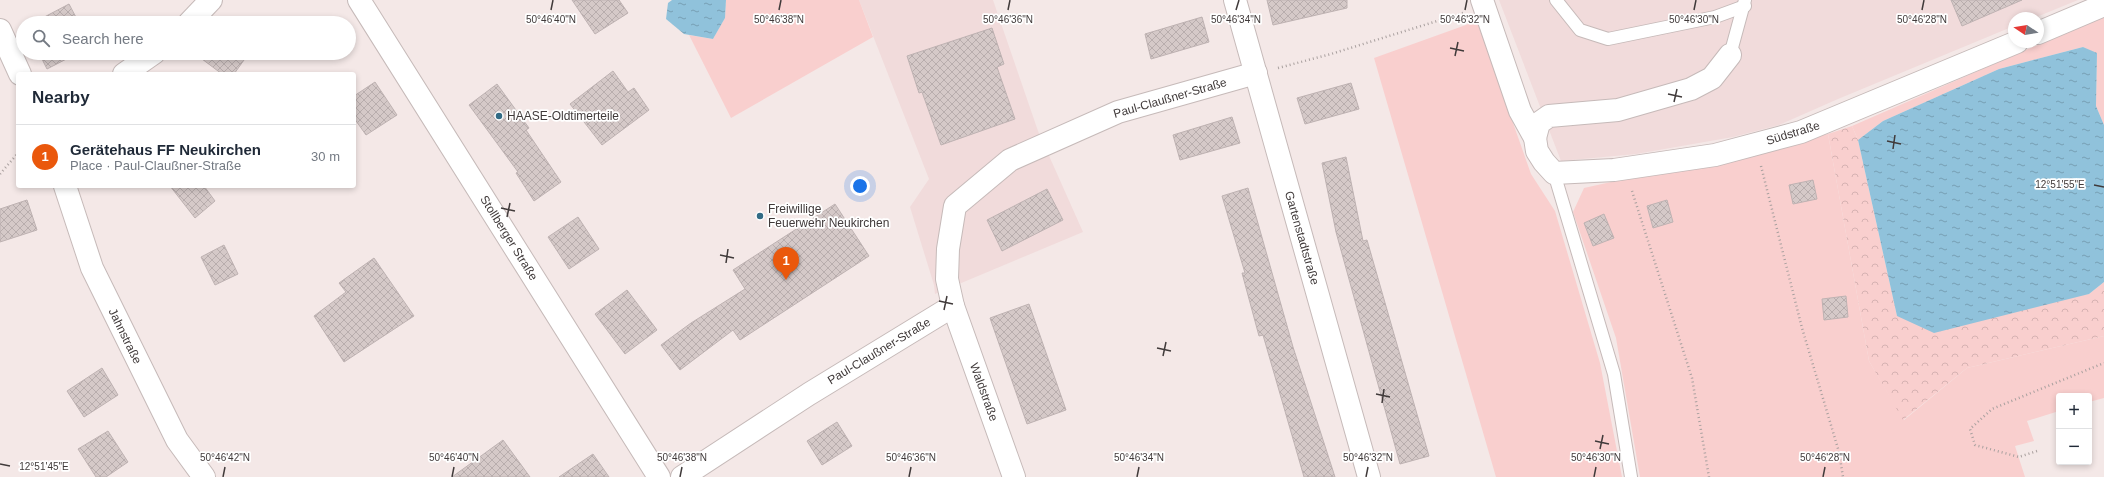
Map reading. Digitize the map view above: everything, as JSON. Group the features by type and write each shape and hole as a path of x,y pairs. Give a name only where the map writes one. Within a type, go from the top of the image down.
{"street":[{"path":"195,16 212,0"},
{"name":"Stollberger Straße","path":"359,0 659,477"},
{"name":"Gartenstadtstraße","path":"1235,0 1368,477"},
{"path":"1483,4 1520,111 1536,138"},
{"path":"2044,30 2104,5"},
{"path":"0,30 19,72"},
{"name":"Südstraße","path":"1554,173 1625,168 1715,155 1755,144 1826,123 2008,46"},
{"path":"1554,173 1537,151 1536,138 1540,123 1548,116 1618,110 1691,90 1712,78 1730,55"},
{"path":"127,72 144,60"},
{"name":"Paul-Claußner-Straße","path":"682,477 809,394 953,306 947,279 948,249 955,206 1010,160 1118,112 1256,73"},
{"name":"Jahnstraße","path":"66,188 92,268 177,440 204,477"},
{"name":"Waldstraße","path":"953,306 1014,477"}],"lane":[{"path":"1556,0 1580,30 1608,39 1715,16 1745,3"},
{"path":"1730,55 1745,3"},
{"path":"1554,173 1614,374 1631,477"}],"path":[{"path":"1256,73 1331,54 1483,4"},
{"path":"1755,144 1802,328 1839,452 1843,477"},
{"path":"0,174 16,155"},
{"path":"1625,168 1692,378 1709,477"},
{"path":"2037,452 2019,456 1975,445 1970,429 1992,409 2104,363"}],"shaded area":[{"path":"859,0 993,0 1038,131 1083,232 935,294 934,285 910,207 929,179"},
{"path":"1499,0 2078,0 2044,14 2044,12 2008,12 2008,28 1779,125 1733,137 1636,154 1561,161"}],"green space":[{"path":"726,0 859,0 873,37 731,118 689,35 713,39 725,18"},
{"path":"2104,16 2104,125 2096,106 2097,54 2083,47 1999,69 1883,121 1858,140 1852,126 2031,48 2044,48 2044,42"},
{"path":"1477,21 1531,174 1555,211 1600,363 1622,477 1496,477 1374,58"},
{"path":"1852,126 1858,140 1897,316 2089,294 2104,282 2104,336 1967,368 1903,420 1869,361 1828,134"},
{"path":"1828,134 1869,361 1904,420 1967,368 2104,336 2104,398 2092,401 2092,393 2056,393 2056,412 2027,421 2034,441 2015,446 2025,477 1640,477 1616,338 1573,212 1584,188"}],"water":[{"path":"672,0 726,0 725,18 713,39 684,34 666,19 668,3"},
{"path":"2083,47 2097,53 2096,106 2104,125 2104,282 2089,294 1934,333 1897,316 1858,140 1883,121 1999,69"}],"building":[{"path":"572,0 619,0 628,13 595,34"},
{"path":"1267,0 1347,0 1347,8 1273,25"},
{"path":"1951,0 2022,0 1962,26"},
{"path":"69,4 75,16 46,16"},
{"path":"1202,17 1209,42 1151,59 1145,34"},
{"path":"992,28 1004,64 997,67 1015,119 941,145 922,92 919,93 907,56"},
{"path":"42,60 64,60 47,69"},
{"path":"203,60 244,60 235,72 219,72"},
{"path":"613,71 628,92 634,88 649,110 602,145 570,104"},
{"path":"375,82 397,115 366,135 356,121 356,95"},
{"path":"1351,83 1359,109 1305,124 1297,98"},
{"path":"497,84 529,128 526,130 561,182 534,201 516,173 518,172 469,105"},
{"path":"1232,117 1240,143 1180,160 1173,135"},
{"path":"1346,157 1363,241 1367,240 1429,456 1400,464 1336,232 1322,163"},
{"path":"1813,180 1817,199 1793,204 1789,185"},
{"path":"172,188 205,188 215,201 195,218"},
{"path":"1248,188 1293,347 1335,477 1304,477 1263,335 1259,336 1242,273 1245,273 1222,196"},
{"path":"1047,189 1063,220 1002,251 987,220"},
{"path":"27,200 37,230 0,242 0,209"},
{"path":"1667,200 1673,222 1653,228 1647,206"},
{"path":"835,204 869,256 740,340 733,330 680,370 661,345 691,323 745,289 733,270"},
{"path":"1604,214 1614,238 1593,246 1584,223"},
{"path":"578,217 599,249 569,269 548,237"},
{"path":"224,245 238,274 215,285 201,257"},
{"path":"374,258 414,316 344,362 314,316 346,292 339,283"},
{"path":"627,290 657,330 625,354 595,314"},
{"path":"1846,296 1848,317 1824,320 1822,299"},
{"path":"1029,304 1066,410 1027,424 990,318"},
{"path":"102,368 118,395 84,417 67,391"},
{"path":"837,422 852,446 822,465 807,441"},
{"path":"108,431 128,462 106,477 96,477 78,449"},
{"path":"503,440 530,477 452,477"},
{"path":"593,454 609,477 559,477"}],"place":[{"name":"HAASE-Oldtimerteile","path":"499,116"},
{"name":"Freiwillige Feuerwehr Neukirchen","path":"760,216"},
{"name":"Gerätehaus FF Neukirchen","path":"786,280"}]}
